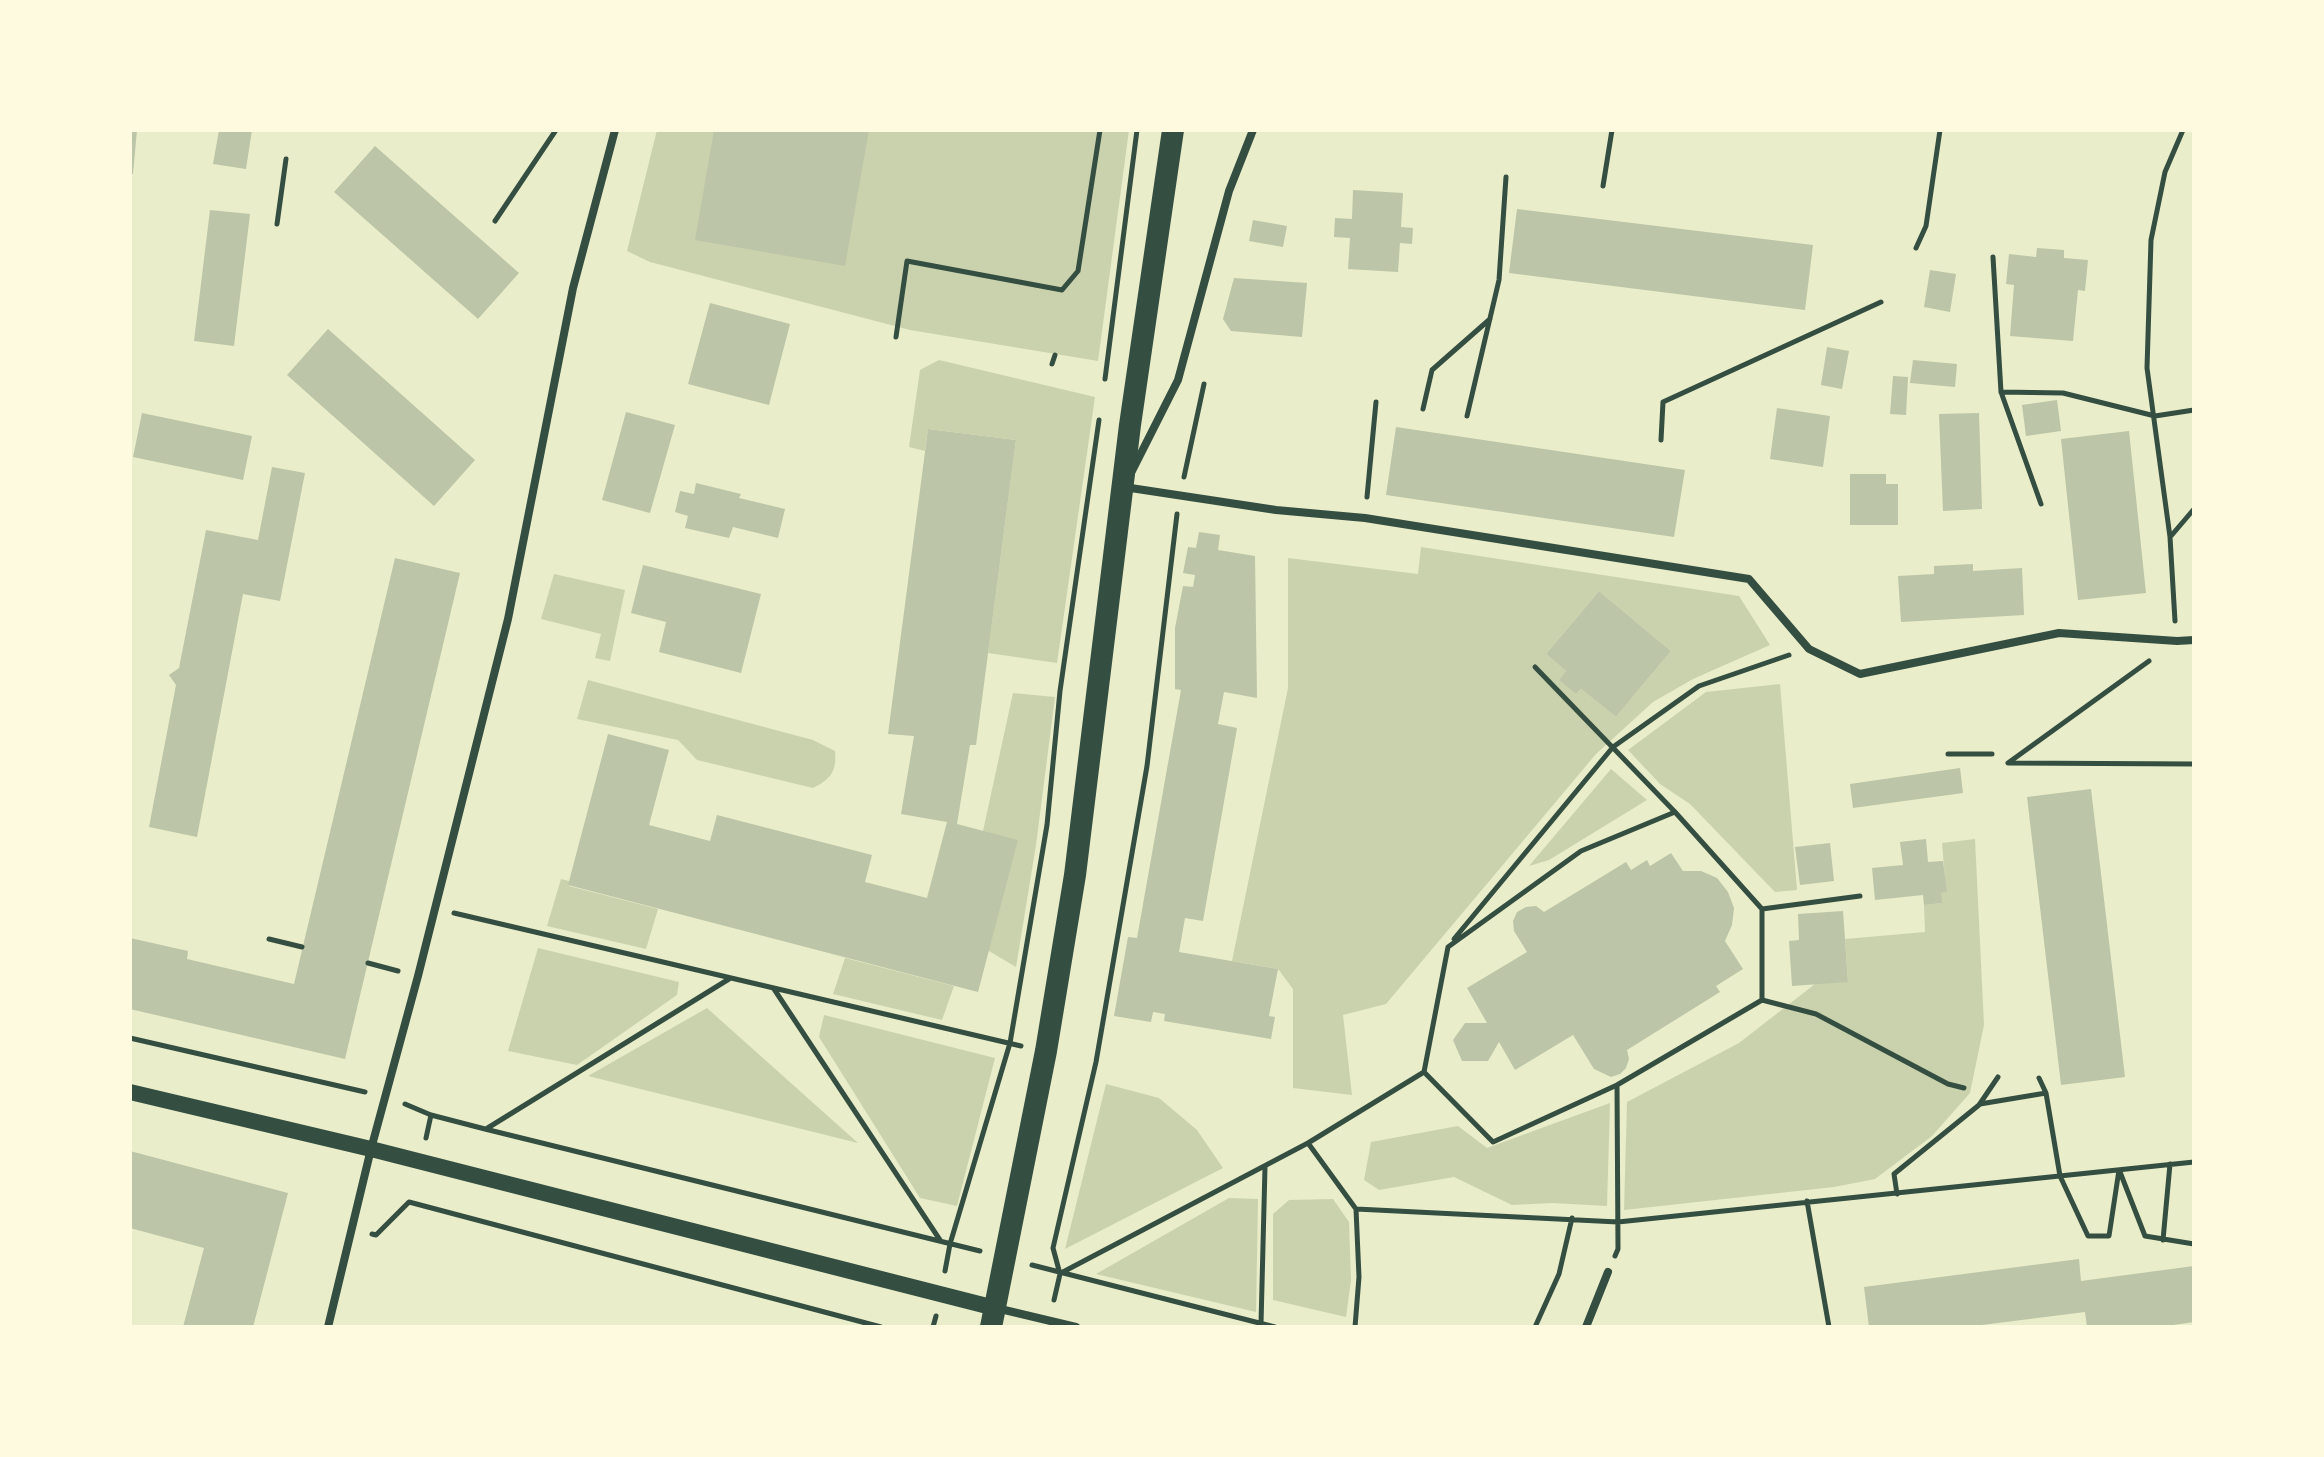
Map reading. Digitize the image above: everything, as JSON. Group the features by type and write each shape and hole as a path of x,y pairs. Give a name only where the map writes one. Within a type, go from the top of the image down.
{"highway":[{"path":"993,1317 1046,1051 1075,875 1130,425 1173,130"}],"main road":[{"path":"130,1092 371,1149 941,1293 993,1317"}],"street":[{"path":"328,1327 508,619 573,288 615,130"},
{"path":"1253,130 1229,191 1178,380 1124,487 1276,510 1365,518 1749,579 1809,649 1860,674 2059,633 2194,640"},
{"path":"1586,1327 1608,1272"},
{"path":"993,1317 1076,1327"}],"path":[{"path":"495,221 556,130"},
{"path":"896,337 907,261 1062,290 1078,271 1100,130"},
{"path":"1103,389 1137,130"},
{"path":"1603,186 1612,130"},
{"path":"1916,248 1926,226 1940,130"},
{"path":"2177,641 2170,537 2147,368 2151,240 2165,172 2183,130"},
{"path":"277,224 286,159"},
{"path":"1467,416 1499,280 1506,177"},
{"path":"1993,257 2001,392 2041,504"},
{"path":"1661,440 1663,402 1881,302"},
{"path":"1423,409 1432,370 1490,319"},
{"path":"1052,364 1055,355"},
{"path":"1060,1274 1053,1248 1096,1062 1147,766 1180,495 1204,384"},
{"path":"2001,392 2063,393 2155,416 2194,410"},
{"path":"1365,518 1376,402"},
{"path":"933,1327 950,1244 1010,1043 1047,825 1060,691 1099,419"},
{"path":"2170,537 2194,509"},
{"path":"1060,1274 1265,1167 1424,1072 1448,947 1613,747 1699,686 1809,649"},
{"path":"1535,667 1675,812 1762,909 1762,1000"},
{"path":"2135,671 2008,763 2194,764"},
{"path":"1948,754 1992,754"},
{"path":"1448,947 1581,851 1675,812"},
{"path":"1762,909 1860,896"},
{"path":"434,908 1046,1051"},
{"path":"269,939 302,947"},
{"path":"368,963 418,976"},
{"path":"485,1129 730,978"},
{"path":"773,988 940,1240"},
{"path":"1424,1072 1493,1142 1617,1085 1762,1000 1816,1014 1948,1084 1964,1088"},
{"path":"130,1038 385,1096 431,1115 940,1240 1060,1274 1275,1327"},
{"path":"1897,1194 1894,1174 1979,1105 1998,1077"},
{"path":"2039,1078 2046,1093 2060,1176 2088,1236 2109,1236 2119,1170"},
{"path":"1608,1272 1618,1249 1617,1085"},
{"path":"1979,1105 2046,1093"},
{"path":"1308,1143 1356,1209 1359,1277 1355,1327"},
{"path":"1356,1209 1618,1222 2194,1162"},
{"path":"2163,1240 2170,1164"},
{"path":"1261,1324 1265,1167"},
{"path":"2119,1170 2145,1236 2194,1244"},
{"path":"1807,1201 1829,1327"},
{"path":"353,1230 376,1235 409,1202 881,1327"},
{"path":"1535,1327 1559,1274 1572,1218"}],"green space":[{"path":"657,130 1129,130 1098,361 910,330 650,262 627,251"},
{"path":"939,360 1095,397 1057,663 988,653 1016,440 928,429 925,451 909,447 920,370"},
{"path":"1421,547 1739,596 1770,645 1693,679 1653,702 1596,754 1386,1004 1343,1015 1352,1095 1293,1088 1293,989 1278,969 1232,961 1288,688 1288,558 1418,574","holes":["1599,591 1671,651 1616,717 1581,689 1576,694 1560,680 1566,671 1546,654"]},
{"path":"554,574 625,590 610,661 595,658 601,634 541,619"},
{"path":"588,680 813,740 835,751 834,769 828,778 813,788 697,760 678,740 577,719"},
{"path":"1780,684 1797,890 1775,892 1690,804 1660,784 1628,750 1706,692"},
{"path":"1013,693 1055,697 1016,967 989,951 983,831"},
{"path":"1611,769 1647,800 1549,860 1529,866"},
{"path":"1975,839 1984,1025 1970,1093 1932,1136 1875,1179 1834,1187 1624,1210 1627,1102 1739,1043 1815,984 1848,981 1845,939 1925,932 1924,905 1941,903 1941,893 1946,892 1942,843"},
{"path":"561,879 569,881 569,886 658,909 646,949 547,926"},
{"path":"538,948 679,982 677,995 577,1065 508,1051"},
{"path":"845,958 954,986 942,1020 833,994"},
{"path":"707,1008 858,1143 588,1076"},
{"path":"824,1015 995,1058 957,1206 920,1198 819,1037"},
{"path":"1106,1084 1159,1098 1197,1130 1223,1168 1065,1249"},
{"path":"1610,1103 1607,1206 1552,1203 1512,1205 1454,1177 1379,1190 1364,1180 1371,1142 1458,1126 1487,1148"},
{"path":"1229,1198 1258,1199 1256,1312 1096,1274"},
{"path":"1333,1199 1349,1222 1351,1280 1346,1317 1273,1300 1273,1214 1289,1200"}],"building":[{"path":"130,130 137,130 133,174 130,174"},
{"path":"219,130 252,130 246,169 213,164"},
{"path":"714,130 869,130 845,266 695,240"},
{"path":"375,146 519,273 478,319 334,192"},
{"path":"1353,190 1403,193 1401,227 1413,228 1412,244 1400,243 1398,272 1348,269 1350,238 1334,237 1335,218 1352,219"},
{"path":"1517,209 1813,245 1805,310 1509,273"},
{"path":"210,210 250,214 234,346 194,341"},
{"path":"1253,220 1287,226 1283,247 1249,241"},
{"path":"2037,248 2064,250 2064,258 2088,260 2085,291 2078,290 2073,341 2010,336 2014,285 2006,284 2009,254 2036,257"},
{"path":"1930,270 1956,274 1950,312 1924,307"},
{"path":"1234,278 1307,283 1302,337 1231,331 1223,319"},
{"path":"710,303 790,324 769,405 688,384"},
{"path":"328,329 475,460 434,506 287,375"},
{"path":"1827,347 1849,351 1842,389 1821,385"},
{"path":"1913,360 1957,364 1955,387 1910,383"},
{"path":"1893,376 1908,377 1906,415 1890,414"},
{"path":"2057,400 2061,431 2026,436 2022,405"},
{"path":"1777,408 1830,416 1823,467 1770,459"},
{"path":"626,412 675,425 650,513 602,500"},
{"path":"142,413 252,436 243,480 133,457"},
{"path":"1979,413 1982,509 1943,511 1939,414"},
{"path":"1396,427 1685,470 1674,537 1386,495"},
{"path":"928,429 1016,440 976,745 970,745 957,824 1018,840 978,992 568,885 608,734 669,750 649,825 710,841 717,815 872,855 865,882 927,898 947,822 901,814 914,736 888,734"},
{"path":"2129,431 2146,593 2078,600 2061,439"},
{"path":"272,467 305,473 280,601 243,594 197,837 149,827 176,685 169,675 179,668 206,530 258,540"},
{"path":"1850,474 1886,474 1886,484 1898,484 1898,525 1850,525"},
{"path":"696,483 785,509 778,538 733,527 729,538 685,528 688,516 675,512 680,491 694,494"},
{"path":"1199,532 1220,535 1218,550 1255,556 1257,698 1224,692 1218,724 1237,728 1203,921 1185,918 1179,952 1278,969 1269,1016 1275,1017 1271,1039 1164,1021 1165,1014 1153,1012 1151,1022 1114,1016 1128,937 1137,938 1181,690 1175,689 1175,628 1183,586 1193,587 1195,575 1183,573 1188,547 1196,548"},
{"path":"395,558 460,573 345,1059 130,1009 130,938 188,951 187,959 294,984"},
{"path":"1973,564 1973,571 2022,568 2024,615 1901,622 1898,576 1934,574 1934,566"},
{"path":"643,565 761,594 741,673 659,652 666,622 631,613"},
{"path":"1599,591 1671,651 1616,717 1581,689 1576,694 1559,680 1566,671 1546,654"},
{"path":"1960,768 1963,793 1853,808 1850,784"},
{"path":"2091,789 2125,1077 2061,1085 2027,797"},
{"path":"1926,839 1928,862 1943,861 1947,892 1941,893 1942,903 1924,905 1923,895 1875,900 1872,868 1903,865 1900,842"},
{"path":"1830,843 1834,881 1800,885 1795,847"},
{"path":"1671,853 1683,871 1701,871 1717,878 1728,892 1734,908 1732,925 1725,941 1743,969 1716,986 1720,992 1627,1050 1629,1059 1626,1068 1611,1077 1594,1069 1573,1035 1515,1070 1499,1042 1488,1061 1462,1061 1453,1040 1465,1023 1487,1023 1467,988 1527,952 1514,931 1513,921 1517,912 1536,906 1544,912 1626,862 1631,870 1647,860 1650,866"},
{"path":"1843,911 1848,982 1792,986 1789,941 1799,940 1798,914"},
{"path":"130,1151 288,1193 253,1327 183,1327 204,1248 130,1228"},
{"path":"2079,1259 2081,1281 2194,1266 2194,1322 2160,1327 2087,1327 2085,1312 1966,1327 1869,1327 1864,1287"}]}
